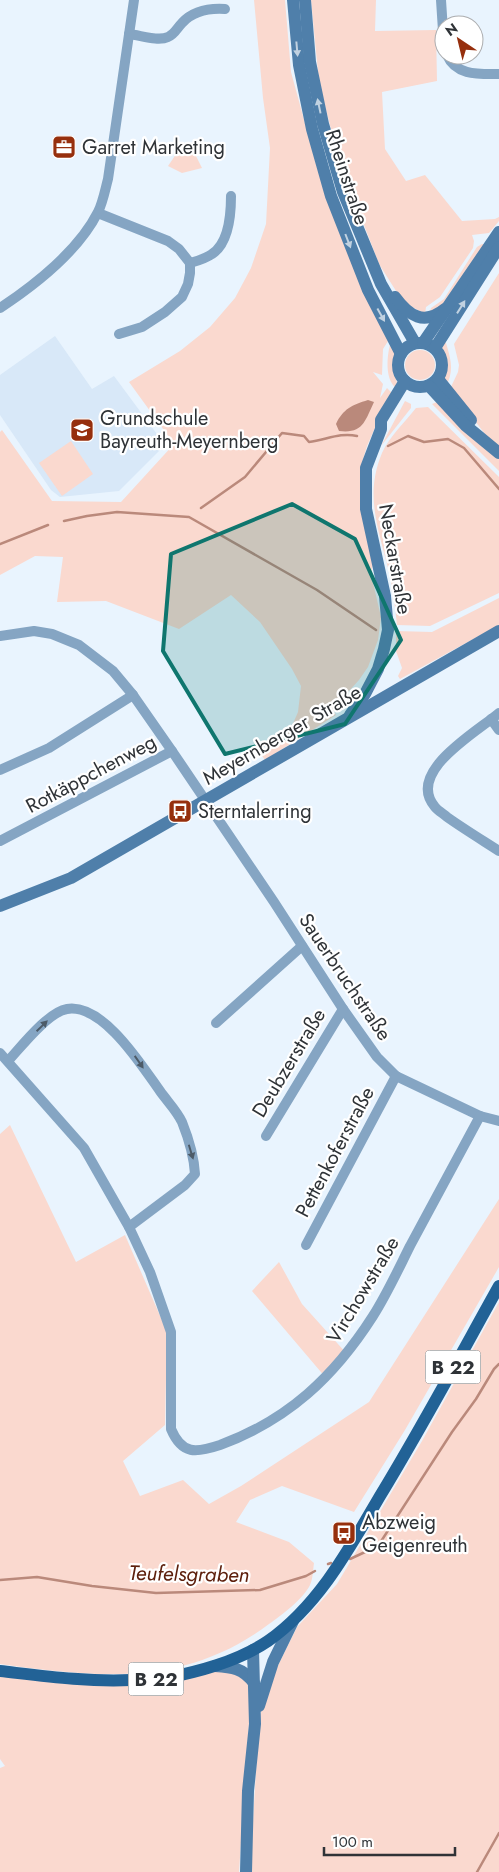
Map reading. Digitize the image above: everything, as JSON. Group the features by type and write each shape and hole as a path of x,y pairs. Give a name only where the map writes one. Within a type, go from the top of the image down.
{"main road":[{"name":"B 22","path":"0,1671 99,1682 160,1679 212,1666 255,1649 283,1629 319,1592 355,1539 408,1450 499,1286"}],"street":[{"path":"0,308 57,264 71,250 98,213 108,179 134,0"},
{"name":"Rheinstraße","path":"293,0 299,65 312,129 331,196 368,290 401,354"},
{"name":"Rheinstraße","path":"305,0 310,62 323,124 343,192 381,284 425,345"},
{"path":"441,0 442,15"},
{"path":"129,34 159,38 169,37 174,34 182,22 192,15 210,8 225,9"},
{"path":"453,65 463,72 499,74"},
{"path":"190,263 208,256 218,249 230,224 231,196"},
{"path":"98,213 168,241 179,249 190,263 188,284 182,297 164,312 142,326 119,334"},
{"path":"425,345 499,232"},
{"path":"425,345 499,247"},
{"path":"381,284 388,288 409,313 417,316 430,318 450,305"},
{"path":"425,345 440,355 443,364 441,373 433,383 420,388 409,384 398,370 398,361 407,347 425,345"},
{"path":"433,383 465,425 495,449"},
{"name":"Neckarstraße","path":"347,718 365,694 378,670 387,636 388,614 366,509 365,480 368,459 381,428 388,424 409,384"},
{"name":"Meyernberger Straße","path":"0,906 71,878 499,631"},
{"path":"0,636 34,632 52,634 80,645 113,672 133,695 205,800"},
{"path":"378,670 382,686 393,692"},
{"path":"0,770 49,748 133,695"},
{"path":"499,730 495,716 440,759 431,772 428,785 435,807 499,850"},
{"name":"Rotkäppchenweg","path":"0,841 172,751"},
{"name":"Sauerbruchstraße","path":"205,800 343,1009 377,1057 396,1076 480,1116 499,1120"},
{"path":"216,1023 302,946"},
{"path":"0,1053 84,1148 129,1227 185,1185 195,1174 195,1165 181,1121 128,1046 107,1025 90,1014 75,1008 64,1009 56,1013 8,1061"},
{"name":"Deubzerstraße","path":"266,1136 343,1009"},
{"name":"Pettenkoferstraße","path":"306,1245 396,1076"},
{"name":"Virchowstraße","path":"129,1227 150,1272 171,1332 171,1429 176,1442 192,1451 204,1450 239,1438 266,1425 294,1406 319,1385 336,1367 373,1316 480,1116"},
{"path":"255,1724 268,1676 284,1637 296,1617"},
{"path":"255,1649 266,1664 268,1676"},
{"path":"246,1872 248,1791 255,1724 255,1649"},
{"path":"212,1666 239,1668 254,1683"}],"highlighted area":[{"path":"292,504 355,539 401,640 345,724 225,754 163,651 171,554"}],"shaded area":[{"path":"254,0 285,0 291,72 318,171 390,338 383,349 382,375 373,372 383,384 380,398 387,388 392,393 367,446 361,466 360,479 361,510 373,564 371,574 381,617 378,640 368,667 338,703 334,712 336,715 265,760 260,753 291,728 298,712 301,686 292,669 260,622 231,595 179,629 106,601 57,602 63,557 35,556 0,575 0,432 2,430 52,501 121,502 174,444 129,382 180,351 210,327 235,298 251,268 266,224 270,148 263,98"},
{"path":"311,0 376,0 375,31 434,30 434,65 437,65 437,81 382,92 385,149 406,181 425,175 462,221 495,219 499,217 499,221 489,233 472,235 474,241 473,248 440,297 426,307 425,314 403,302 379,264 351,191 332,133 319,82"},
{"path":"179,150 195,154 202,168 182,173 168,166"},
{"path":"482,244 488,244 444,304 430,312 431,308 444,299 477,247"},
{"path":"499,273 499,447 489,439 450,389 458,372 459,365 454,344"},
{"name":"Grundschule Bayreuth-Meyernberg","path":"55,336 92,389 114,376 165,445 119,491 60,497 51,490 0,415 0,375"},
{"path":"444,342 446,343 451,362 448,382 444,380 446,363 442,348"},
{"path":"390,345 396,351 393,367 397,383 395,387 388,373"},
{"path":"420,350 431,354 435,365 431,376 420,380 409,376 405,365 409,354"},
{"path":"368,400 374,402 362,425 353,430 339,431 336,424 345,411"},
{"path":"405,401 411,404 411,408 381,446"},
{"path":"437,402 499,457 499,471 432,404"},
{"path":"428,407 499,477 499,593 430,626 397,625 394,598 375,513 374,484 382,453 389,441 416,408"},
{"path":"71,441 93,474 62,496 39,463"},
{"path":"499,598 499,625 400,679 398,676 402,668 396,651 396,631 432,632"},
{"path":"10,1125 76,1262 125,1235 167,1332 165,1425 123,1461 140,1496 183,1480 209,1504 241,1486 369,1402 499,1199 499,1267 405,1430 354,1512 282,1486 250,1500 236,1522 289,1542 314,1563 312,1580 307,1590 292,1606 269,1624 237,1644 205,1659 173,1668 140,1673 106,1674 72,1673 0,1664 0,1134"},
{"path":"279,1262 302,1304 347,1354 326,1378 252,1291"},
{"path":"499,1302 499,1872 250,1872 259,1720 266,1690 297,1627 337,1584 422,1441"},
{"path":"221,1669 233,1671 242,1676 248,1683 251,1694 239,1872 0,1872 0,1768 5,1766 0,1759 0,1675 82,1685"}],"waterway":[{"path":"201,508 245,477 282,433 304,436 309,442 339,436 357,436"},
{"path":"388,446 408,436 424,442 448,439 464,448 499,489"},
{"path":"64,521 117,512 189,517 317,590 376,630"},
{"path":"0,544 48,525"},
{"name":"Teufelsgraben","path":"350,1559 378,1546 499,1364"},
{"name":"Teufelsgraben","path":"0,1580 37,1577 92,1586 156,1593 260,1590 306,1576 315,1571"},
{"path":"477,1872 499,1833"}],"place":[{"name":"Garret Marketing","path":"64,147"},
{"name":"Grundschule Bayreuth-Meyernberg","path":"82,430"},
{"name":"Sterntalerring","path":"180,811"},
{"name":"Abzweig Geigenreuth","path":"344,1533"}]}
